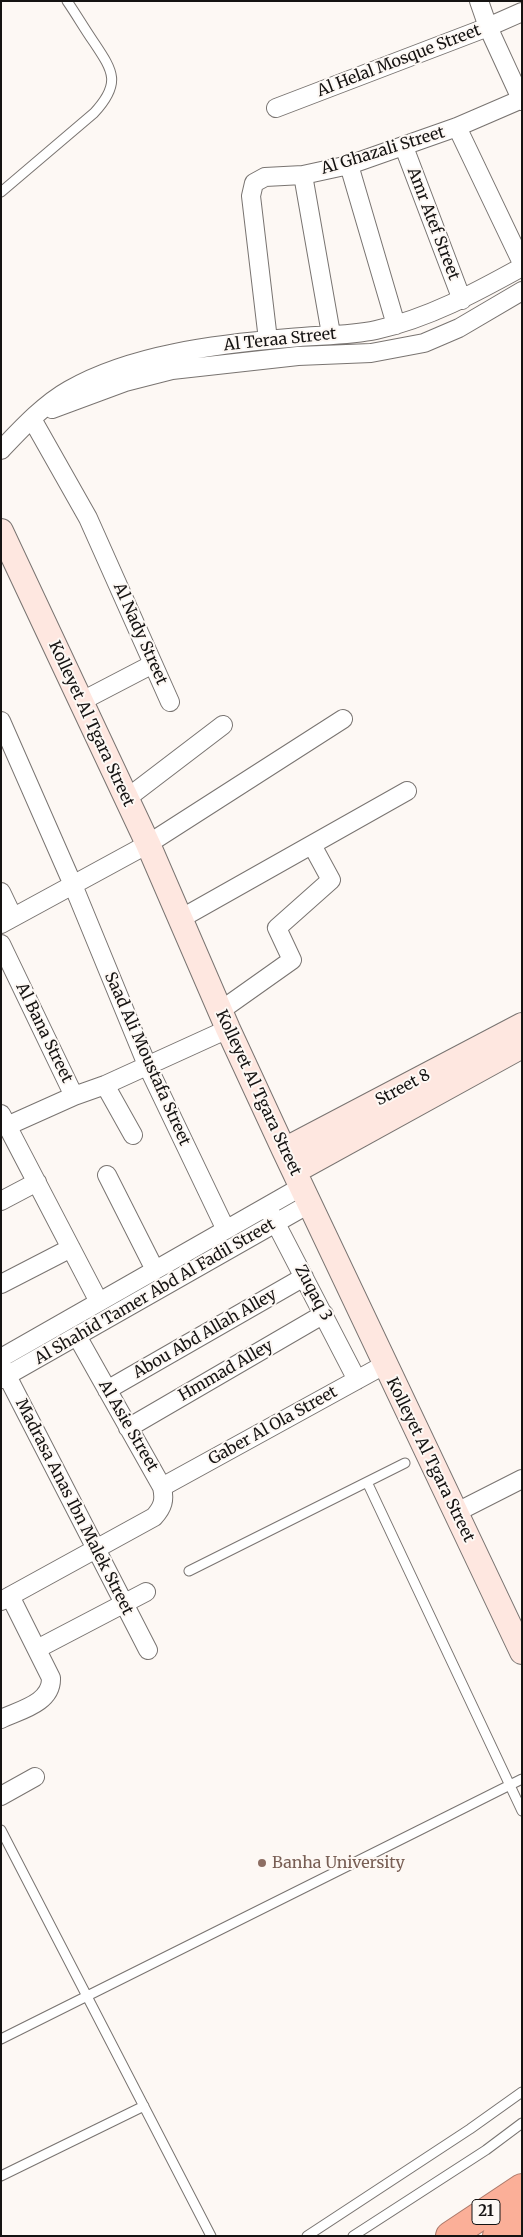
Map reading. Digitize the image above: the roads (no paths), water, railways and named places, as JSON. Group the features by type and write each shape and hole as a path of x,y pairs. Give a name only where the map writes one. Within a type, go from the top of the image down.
{"highway":[{"name":"21","path":"450,2236 522,2188"},
{"name":"21","path":"497,2236 522,2219"}],"street":[{"path":"479,1 488,27 521,100"},
{"name":"Al Helal Mosque Street","path":"276,108 488,27 522,12"},
{"name":"Al Ghazali Street","path":"268,340 251,196 251,189 259,179 303,175 349,165 457,127 521,100"},
{"path":"457,127 522,262"},
{"name":"Amr Atef Street","path":"404,147 462,300"},
{"path":"349,165 396,325"},
{"path":"303,175 331,334"},
{"name":"Al Teraa Street","path":"1,450 36,416 67,391 101,373 139,361 178,353 268,340 374,330 396,325 430,314 462,300 522,268"},
{"name":"Al Teraa Street","path":"36,416 125,382 172,370 298,356 371,353 424,343 460,328 522,291"},
{"name":"Al Nady Street","path":"36,416 88,518 170,702"},
{"name":"Kolleyet Al Tgara Street","path":"1,531 148,844 224,1020 284,1150 384,1365 522,1652"},
{"path":"80,702 153,664"},
{"path":"1,892 7,920 148,844 343,719"},
{"name":"Saad Ali Moustafa Street","path":"1,721 73,885 147,1066 226,1230"},
{"path":"126,799 223,725"},
{"path":"180,919 407,791"},
{"path":"100,1302 4,1120 105,1085 147,1066 224,1020 292,960 277,928 330,880 312,845"},
{"name":"Al Bana Street","path":"1,944 74,1096"},
{"name":"Street 8","path":"284,1150 522,1025"},
{"name":"Street 8","path":"302,1187 522,1046"},
{"path":"105,1085 133,1135"},
{"path":"107,1175 155,1270"},
{"path":"1,1201 37,1182"},
{"name":"Al Shahid Tamer Abd Al Fadil Street","path":"1,1358 302,1187"},
{"name":"Al Shahid Tamer Abd Al Fadil Street","path":"3,1373 77,1336 276,1223 302,1187"},
{"name":"Zuqaq 3","path":"268,1206 357,1380"},
{"path":"1,1284 71,1248"},
{"name":"Abou Abd Allah Alley","path":"107,1390 304,1277"},
{"name":"Hmmad Alley","path":"128,1428 324,1314"},
{"name":"Al Asie Street","path":"77,1336 162,1487 165,1499 161,1509 154,1517 96,1549"},
{"name":"Gaber Al Ola Street","path":"162,1487 384,1365"},
{"name":"Madrasa Anas Ibn Malek Street","path":"3,1373 148,1650"},
{"path":"455,1513 522,1480"},
{"path":"1,1719 41,1700 48,1694 51,1686 51,1678 37,1649 6,1598 96,1549"},
{"path":"37,1649 146,1592"},
{"path":"1,1796 35,1777"}],"lane":[{"path":"1,192 94,113 106,100 112,85 110,68 67,1"},
{"path":"188,1571 405,1463"},
{"path":"367,1482 522,1811"},
{"path":"1,2038 522,1779"},
{"path":"1,1830 211,2236"},
{"path":"307,2236 470,2129 522,2092"},
{"path":"1,2176 144,2106"},
{"path":"353,2236 486,2150 522,2123"}],"place":[{"name":"Banha University","path":"262,1863"}]}
